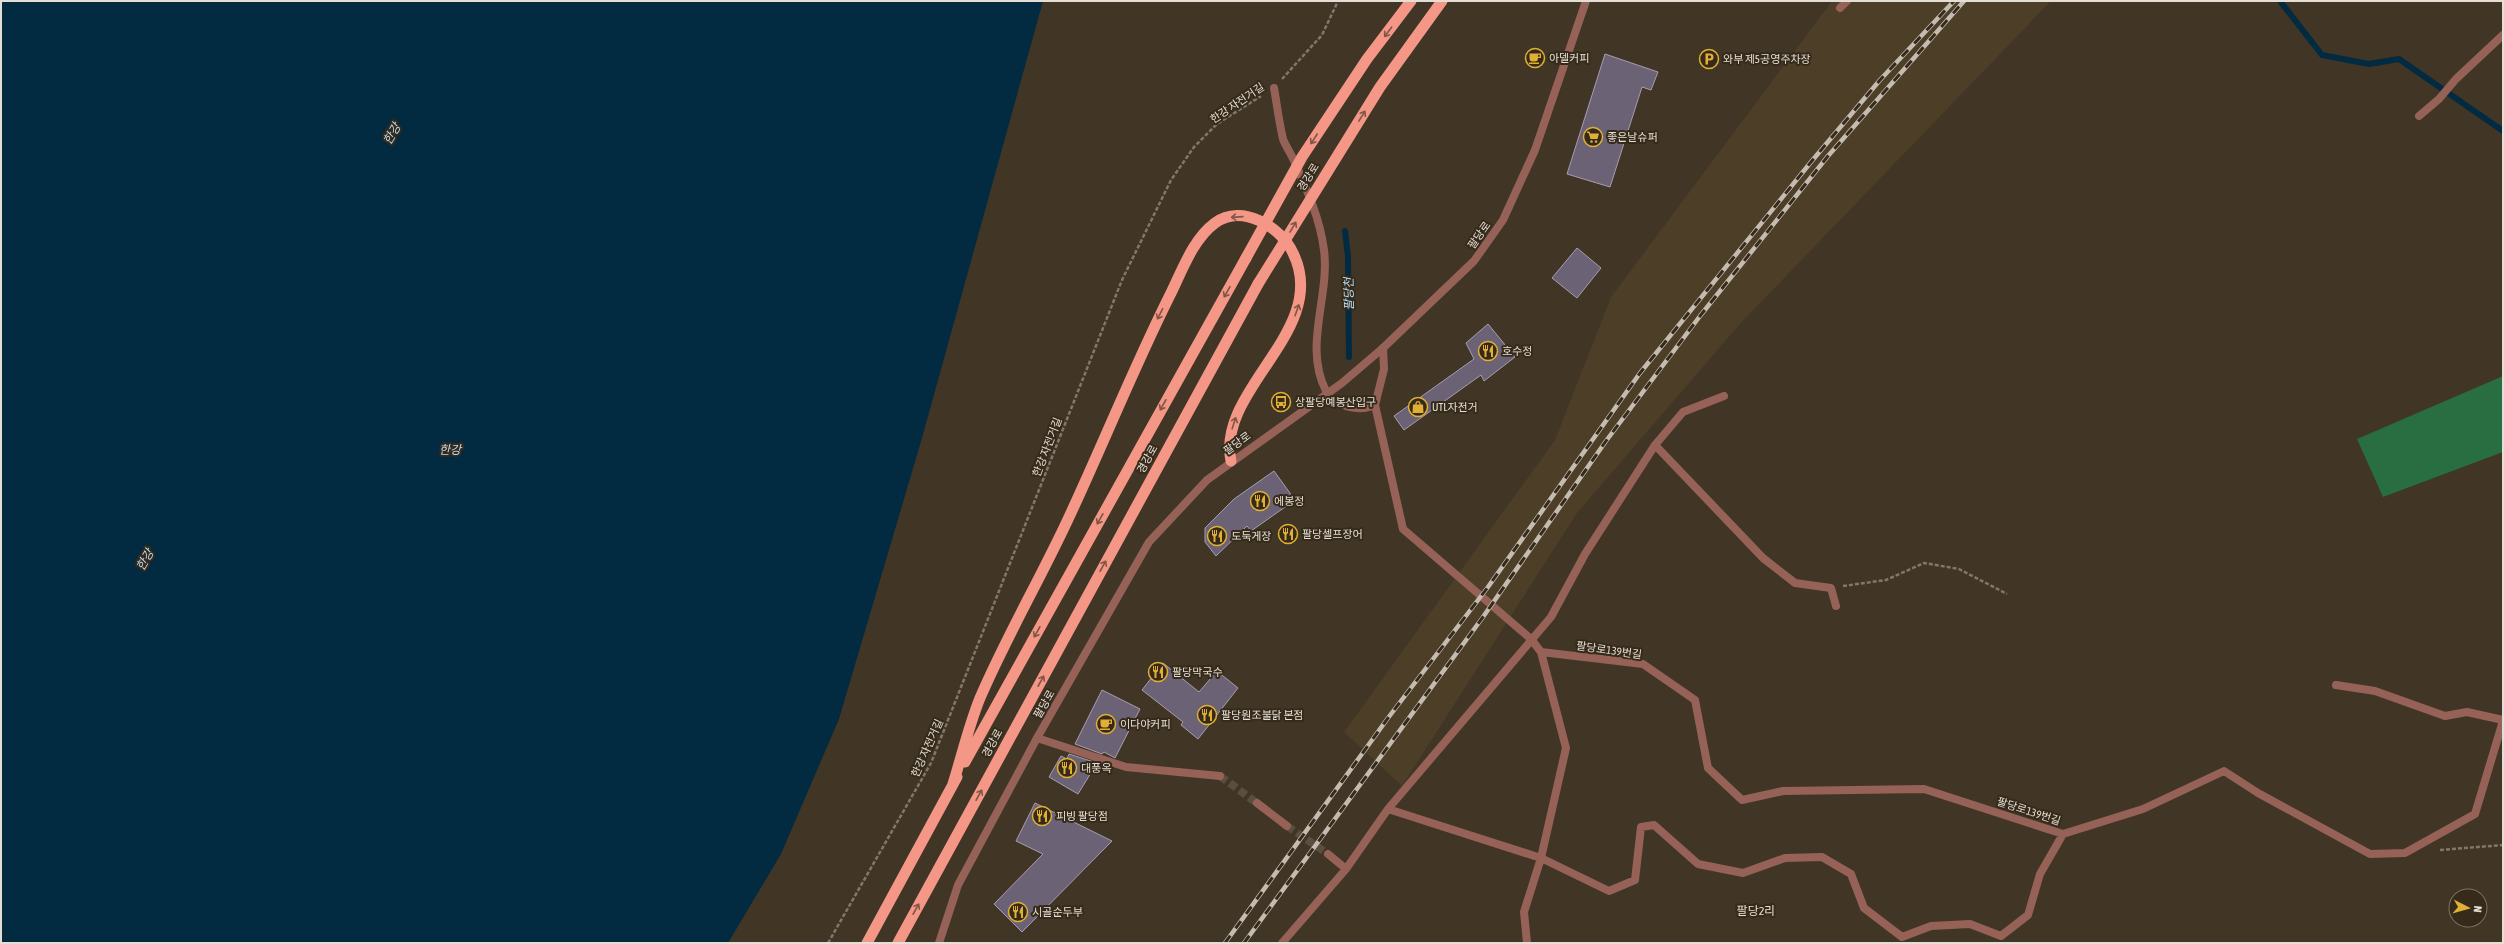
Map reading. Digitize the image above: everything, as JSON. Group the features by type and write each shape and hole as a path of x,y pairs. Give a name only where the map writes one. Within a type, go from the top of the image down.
{"highway":[{"name":"경강로","path":"867,943 953,784 1302,158 1367,59 1411,1"},
{"name":"경강로","path":"898,943 1258,284 1376,94 1442,1"},
{"path":"953,784 980,699 1070,515 1142,351 1186,263 1199,238 1216,222 1233,216 1248,216 1276,230 1294,253 1300,276 1299,308 1286,334 1234,420 1228,445 1231,461"}],"street":[{"name":"팔당로","path":"940,943 958,886 1037,738 1149,542 1207,480 1327,392 1342,383 1384,348 1474,261 1503,220 1535,150 1586,1"},
{"path":"1840,8 1847,1"},
{"path":"2419,116 2439,99 2456,79 2503,35"},
{"path":"1274,88 1284,140 1311,200 1321,230 1324,251 1324,279 1316,353 1327,392 1345,405 1356,409 1366,409 1374,405"},
{"path":"1384,348 1384,369 1374,405 1403,529 1531,639 1541,652 1566,748 1541,858 1524,912 1527,943"},
{"path":"1282,943 1346,869 1388,809 1551,617 1585,554 1655,446 1683,412 1724,396"},
{"path":"1655,446 1763,558 1796,583 1831,588 1836,606"},
{"name":"팔당로139번길","path":"1388,809 1541,858 1609,891 1635,880 1641,827 1654,825 1698,864 1743,873 1785,858 1822,857 1851,874 1864,908 1902,937 1931,926 1970,924 2000,936 2028,915 2040,874 2063,834 1924,788 1783,791 1742,800 1708,768 1695,700 1643,664 1541,652"},
{"path":"2063,834 2143,809 2224,772 2258,793 2370,854 2405,853 2475,814 2503,721 2467,712 2445,716 2375,691 2336,685"},
{"path":"1037,738 1126,767 1220,776"},
{"path":"1257,803 1287,826"},
{"path":"1328,854 1346,869"}],"path":[{"name":"한강 자전거길","path":"828,943 931,764 1122,280 1171,180 1194,147 1217,124 1274,88 1322,35 1338,1"},
{"path":"1831,588 1886,580 1924,563 1959,569 2007,594"},
{"path":"2435,851 2503,845"}],"shaded area":[{"path":"1832,1 2051,1 1739,325 1577,513 1402,786 1344,732 1555,440 1611,297"}],"green space":[{"path":"2503,376 2503,452 2383,497 2357,439"}],"water":[{"name":"한강","path":"1,1 1043,1 922,438 839,719 781,854 728,943 1,943"}],"building":[{"path":"1605,54 1658,72 1651,90 1642,87 1610,187 1567,174"},
{"path":"1577,248 1601,268 1577,298 1552,278"},
{"path":"1488,324 1515,357 1484,381 1481,375 1404,430 1394,416 1474,359 1466,343"},
{"path":"1274,471 1295,500 1251,531 1247,526 1216,556 1205,542 1205,528 1234,499"},
{"path":"1163,663 1199,692 1217,671 1238,688 1198,739 1181,725 1183,722 1142,690"},
{"path":"1102,690 1140,709 1115,758 1104,752 1102,754 1075,744"},
{"path":"1069,754 1097,763 1078,794 1049,777 1061,756 1067,759"},
{"path":"1035,803 1112,841 1022,932 994,904 1043,854 1016,841"}],"waterway":[{"path":"2280,1 2322,55 2369,64 2399,59 2503,131"},
{"name":"팔당천","path":"1345,231 1348,256 1349,357"}],"tunnel":[{"path":"1220,776 1257,803"},
{"path":"1287,826 1328,854"}],"railway":[{"path":"1225,943 1388,718 1488,587 1640,373 1811,162 1880,80 1954,1"},
{"path":"1244,943 1483,617 1606,441 1700,316 1828,156 1964,1"}],"place":[{"name":"아델커피","path":"1535,58"},
{"name":"와부 제5공영주차장","path":"1709,59"},
{"name":"좋은날슈퍼","path":"1593,137"},
{"name":"호수정","path":"1488,351"},
{"name":"상팔당예봉산입구","path":"1281,402"},
{"name":"UTL자전거","path":"1418,407"},
{"name":"에봉정","path":"1260,501"},
{"name":"팔당셀프장어","path":"1288,534"},
{"name":"도둑게장","path":"1217,536"},
{"name":"팔당막국수","path":"1158,672"},
{"name":"팔당원조불닭 본점","path":"1207,715"},
{"name":"이다야커피","path":"1106,724"},
{"name":"대풍옥","path":"1067,768"},
{"name":"피빙 팔당점","path":"1042,816"},
{"name":"시골순두부","path":"1018,912"}],"district":[{"name":"팔당2리","path":"1756,911"}]}
